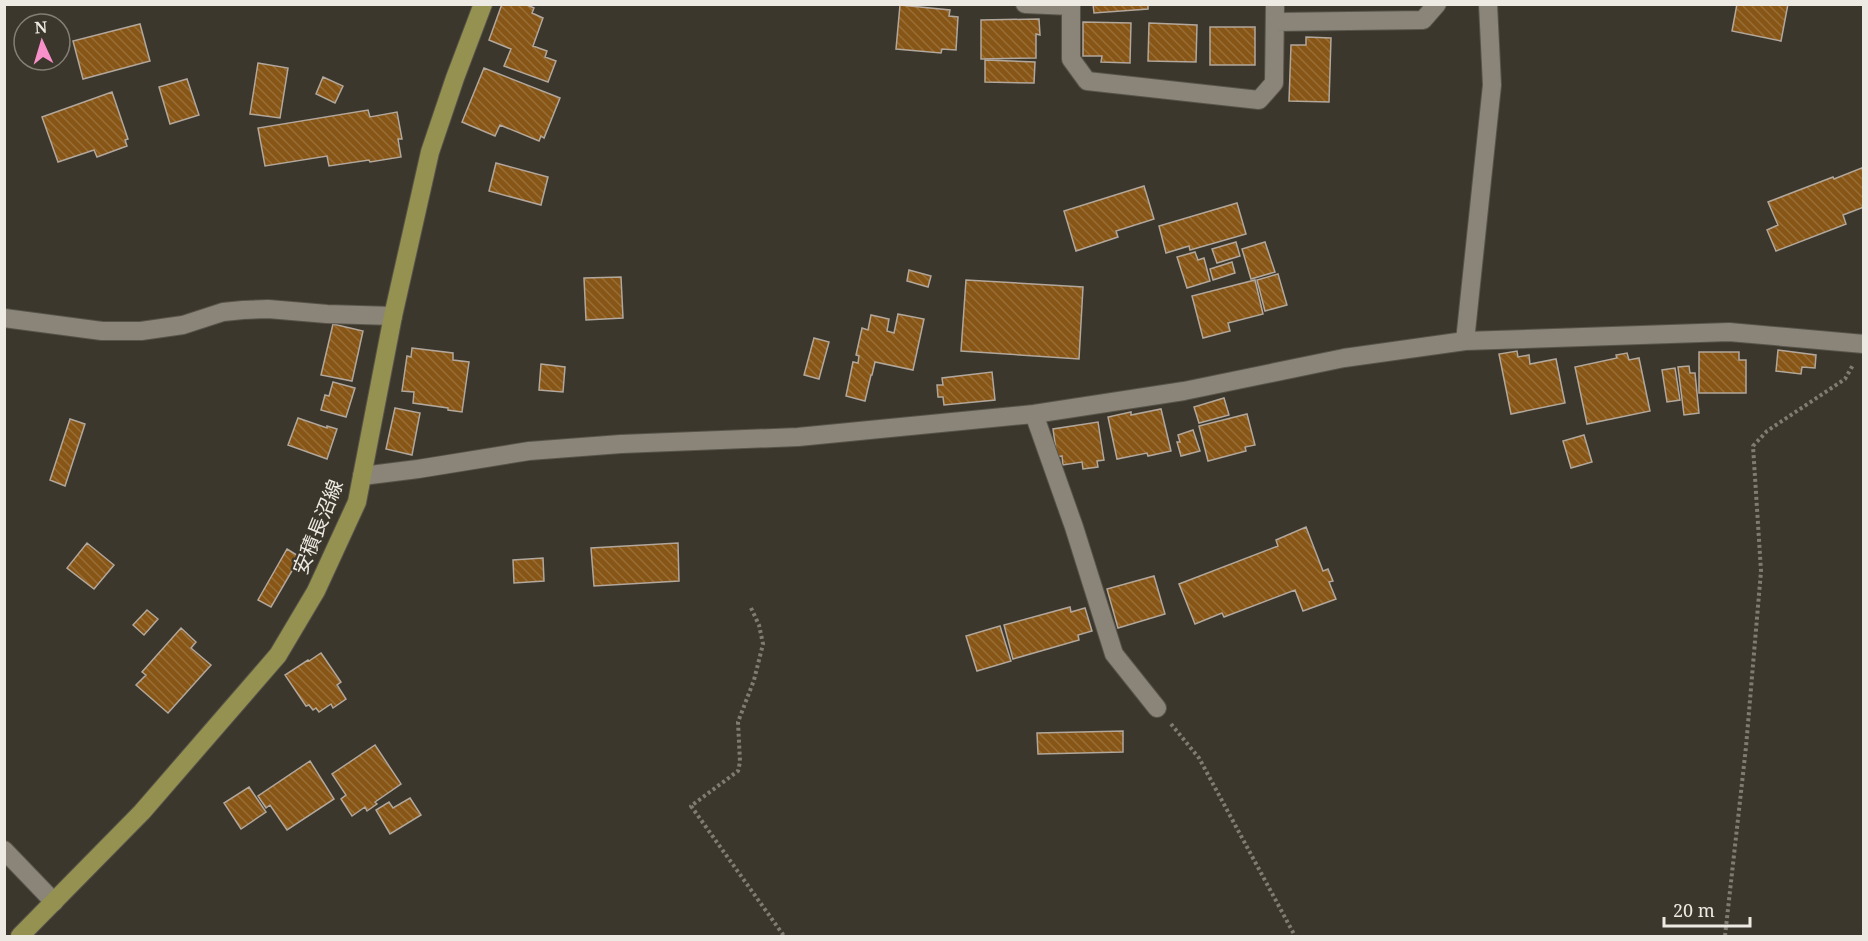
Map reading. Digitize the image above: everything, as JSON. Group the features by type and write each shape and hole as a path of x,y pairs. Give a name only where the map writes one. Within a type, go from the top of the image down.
{"main road":[{"name":"安積長沼線","path":"20,936 142,812 278,655 316,591 357,502 393,316 430,152 483,4"}],"street":[{"path":"1025,4 1071,5 1071,59 1087,81 1258,100 1274,83 1275,13 1423,20 1437,4"},
{"path":"1465,341 1492,85 1488,4"},
{"path":"4,318 102,332 141,331 183,325 224,312 243,310 268,309 393,316"},
{"path":"362,476 529,451 621,444 798,437 1034,414 1184,391 1344,358 1465,341 1729,332 1861,344"},
{"path":"1034,414 1074,527 1114,654 1157,708"},
{"path":"4,850 54,902"}],"path":[{"path":"1725,936 1746,747 1761,571 1753,446 1767,431 1845,379 1855,362 1861,344"},
{"path":"752,608 763,644 754,680 738,722 740,762 738,771 691,806 783,936"},
{"path":"1157,708 1199,758 1295,936"}],"building":[{"path":"502,4 525,4 534,8 532,13 543,18 533,46 547,51 545,57 556,61 548,82 504,66 511,49 489,40"},
{"path":"1093,4 1148,4 1148,9 1094,13"},
{"path":"1737,4 1788,4 1781,41 1732,31"},
{"path":"900,5 950,10 949,16 958,17 956,50 942,49 941,53 896,49"},
{"path":"1039,19 1040,35 1036,34 1036,58 981,59 981,20"},
{"path":"1083,22 1131,23 1130,63 1101,62 1102,56 1083,56"},
{"path":"1149,23 1197,25 1196,62 1148,61"},
{"path":"140,24 150,61 83,79 73,41"},
{"path":"1210,27 1255,27 1255,65 1210,65"},
{"path":"1306,37 1331,38 1329,102 1289,101 1291,45 1306,45"},
{"path":"985,60 1035,62 1034,83 985,82"},
{"path":"258,63 288,68 280,118 250,114"},
{"path":"484,68 560,98 544,138 541,136 539,141 500,125 495,136 462,122"},
{"path":"323,77 343,86 335,103 316,94"},
{"path":"187,79 199,115 170,124 159,87"},
{"path":"112,92 128,139 125,140 127,146 97,157 94,150 58,162 42,117"},
{"path":"368,110 370,117 397,112 402,139 398,139 401,157 329,166 327,156 265,166 258,128"},
{"path":"496,163 548,177 541,205 489,191"},
{"path":"1864,167 1864,207 1843,215 1846,224 1776,251 1767,230 1778,225 1768,202"},
{"path":"1144,186 1154,219 1116,231 1118,237 1076,251 1064,211"},
{"path":"1237,203 1246,234 1190,250 1189,246 1166,253 1159,226"},
{"path":"1236,242 1240,256 1217,263 1212,249"},
{"path":"1265,242 1275,272 1251,279 1242,249"},
{"path":"1195,252 1198,260 1204,258 1210,281 1187,288 1177,257"},
{"path":"1232,262 1235,273 1213,280 1210,269"},
{"path":"909,270 931,276 928,287 907,281"},
{"path":"1278,274 1287,305 1265,311 1257,280"},
{"path":"621,277 623,318 586,320 584,278"},
{"path":"966,280 1083,287 1079,359 961,351"},
{"path":"1255,280 1263,314 1228,323 1230,331 1203,338 1192,296"},
{"path":"898,314 924,319 913,370 875,362 865,401 846,396 853,362 858,363 859,356 856,355 862,328 868,330 871,315 889,319 887,331 894,333"},
{"path":"333,324 363,331 352,381 321,375"},
{"path":"814,338 829,342 819,379 804,375"},
{"path":"412,348 453,353 453,360 469,362 462,412 413,403 414,392 402,391 407,356 411,357"},
{"path":"1778,350 1816,355 1815,368 1802,367 1801,374 1776,371"},
{"path":"1517,351 1518,357 1529,355 1530,364 1556,359 1565,403 1511,414 1499,354"},
{"path":"1699,352 1739,352 1739,360 1746,360 1746,393 1699,393"},
{"path":"1627,353 1629,360 1639,358 1650,411 1587,424 1575,367 1617,358 1616,355"},
{"path":"541,364 565,367 563,392 539,390"},
{"path":"1689,366 1690,373 1695,373 1699,413 1684,415 1678,367"},
{"path":"1675,368 1680,400 1667,402 1662,370"},
{"path":"992,372 995,400 944,405 943,397 938,397 937,385 943,385 942,378"},
{"path":"333,382 355,388 346,417 321,410 325,395 329,396"},
{"path":"1224,398 1229,415 1199,423 1194,407"},
{"path":"395,408 420,413 412,455 386,449"},
{"path":"1161,409 1171,451 1117,459 1108,417"},
{"path":"1247,414 1255,445 1245,447 1246,451 1208,461 1199,426"},
{"path":"298,418 337,429 327,459 288,445"},
{"path":"70,419 85,424 65,486 50,480"},
{"path":"1098,422 1104,460 1097,461 1098,467 1083,469 1082,462 1063,465 1062,456 1057,457 1053,429"},
{"path":"1193,430 1200,451 1181,456 1177,442 1180,442 1178,435"},
{"path":"1584,435 1592,462 1571,468 1563,441"},
{"path":"1306,527 1323,571 1328,569 1333,581 1329,582 1336,599 1303,611 1295,590 1224,617 1222,613 1195,624 1179,584 1278,546 1276,540"},
{"path":"87,543 114,565 94,589 67,568"},
{"path":"678,543 679,581 594,586 591,548"},
{"path":"287,549 300,557 271,607 258,600"},
{"path":"543,558 544,581 514,583 513,560"},
{"path":"1154,576 1165,614 1118,628 1107,589"},
{"path":"1070,607 1071,612 1085,608 1092,631 1078,635 1079,640 1013,659 1004,625"},
{"path":"147,610 158,619 144,635 133,625"},
{"path":"1000,626 1011,661 977,671 966,636"},
{"path":"181,628 196,642 191,648 211,665 168,713 136,685 146,675 142,672"},
{"path":"321,653 341,682 337,685 346,699 333,708 331,704 319,712 316,708 313,710 309,705 306,706 285,675"},
{"path":"1123,731 1123,752 1038,754 1037,733"},
{"path":"375,745 401,784 375,802 377,804 367,811 365,807 352,816 341,799 346,795 332,774"},
{"path":"310,761 334,799 287,830 270,805 266,808 258,796"},
{"path":"249,787 266,812 241,829 224,803"},
{"path":"410,798 421,815 390,834 376,810 389,802 393,808"}]}
